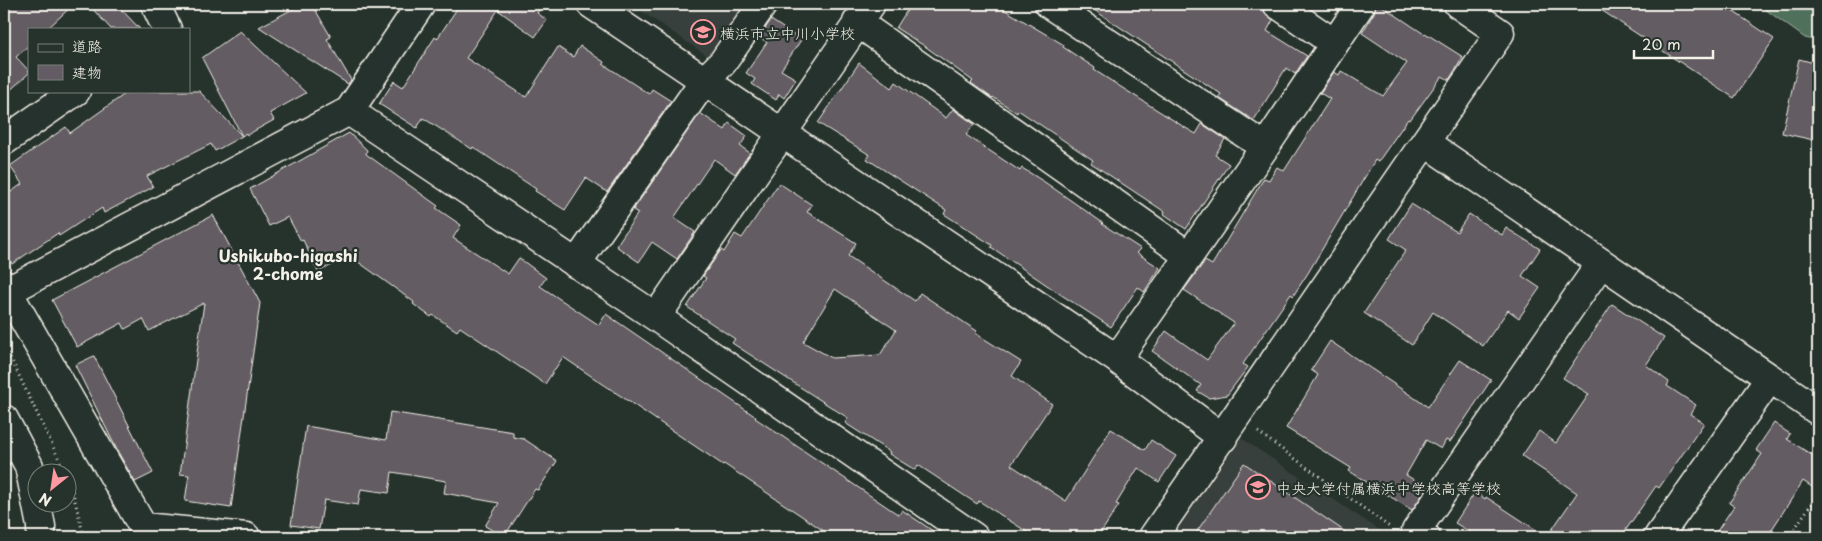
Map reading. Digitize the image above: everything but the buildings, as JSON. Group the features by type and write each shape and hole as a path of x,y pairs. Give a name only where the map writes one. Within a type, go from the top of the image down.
{"street":[{"path":"155,4 167,28"},
{"path":"246,537 143,527 6,288 349,110 421,4"},
{"path":"591,4 783,132 1117,360 1230,427"},
{"path":"576,264 704,81 723,62 763,4"},
{"path":"1049,4 1265,147"},
{"path":"1277,4 1334,43"},
{"path":"1117,360 1265,147 1361,4"},
{"path":"1153,537 1426,144 1500,33 1458,4"},
{"path":"656,317 864,13 1189,256"},
{"path":"4,141 75,92"},
{"path":"349,110 656,317 974,537"},
{"path":"1426,144 1818,411"},
{"path":"1426,537 1416,531 1601,263"},
{"path":"1658,537 1770,378"},
{"path":"4,419 11,451 29,466 41,526 41,537"}],"path":[{"path":"4,344 62,464"},
{"path":"1230,427 1395,531"},
{"path":"1789,537 1818,494"},
{"path":"78,513 84,537"}],"shaded area":[{"name":"横浜市立中川小学校","path":"631,4 754,4 715,61"},
{"name":"中央大学付属横浜中学校高等学校","path":"1238,436 1390,537 1166,537"}],"green space":[{"path":"1758,4 1818,4 1818,41 1805,38"}],"place":[{"name":"横浜市立中川小学校","path":"703,32"},
{"name":"中央大学付属横浜中学校高等学校","path":"1258,487"}],"district":[{"name":"Ushikubo-higashi 2-chome","path":"288,264"}]}
